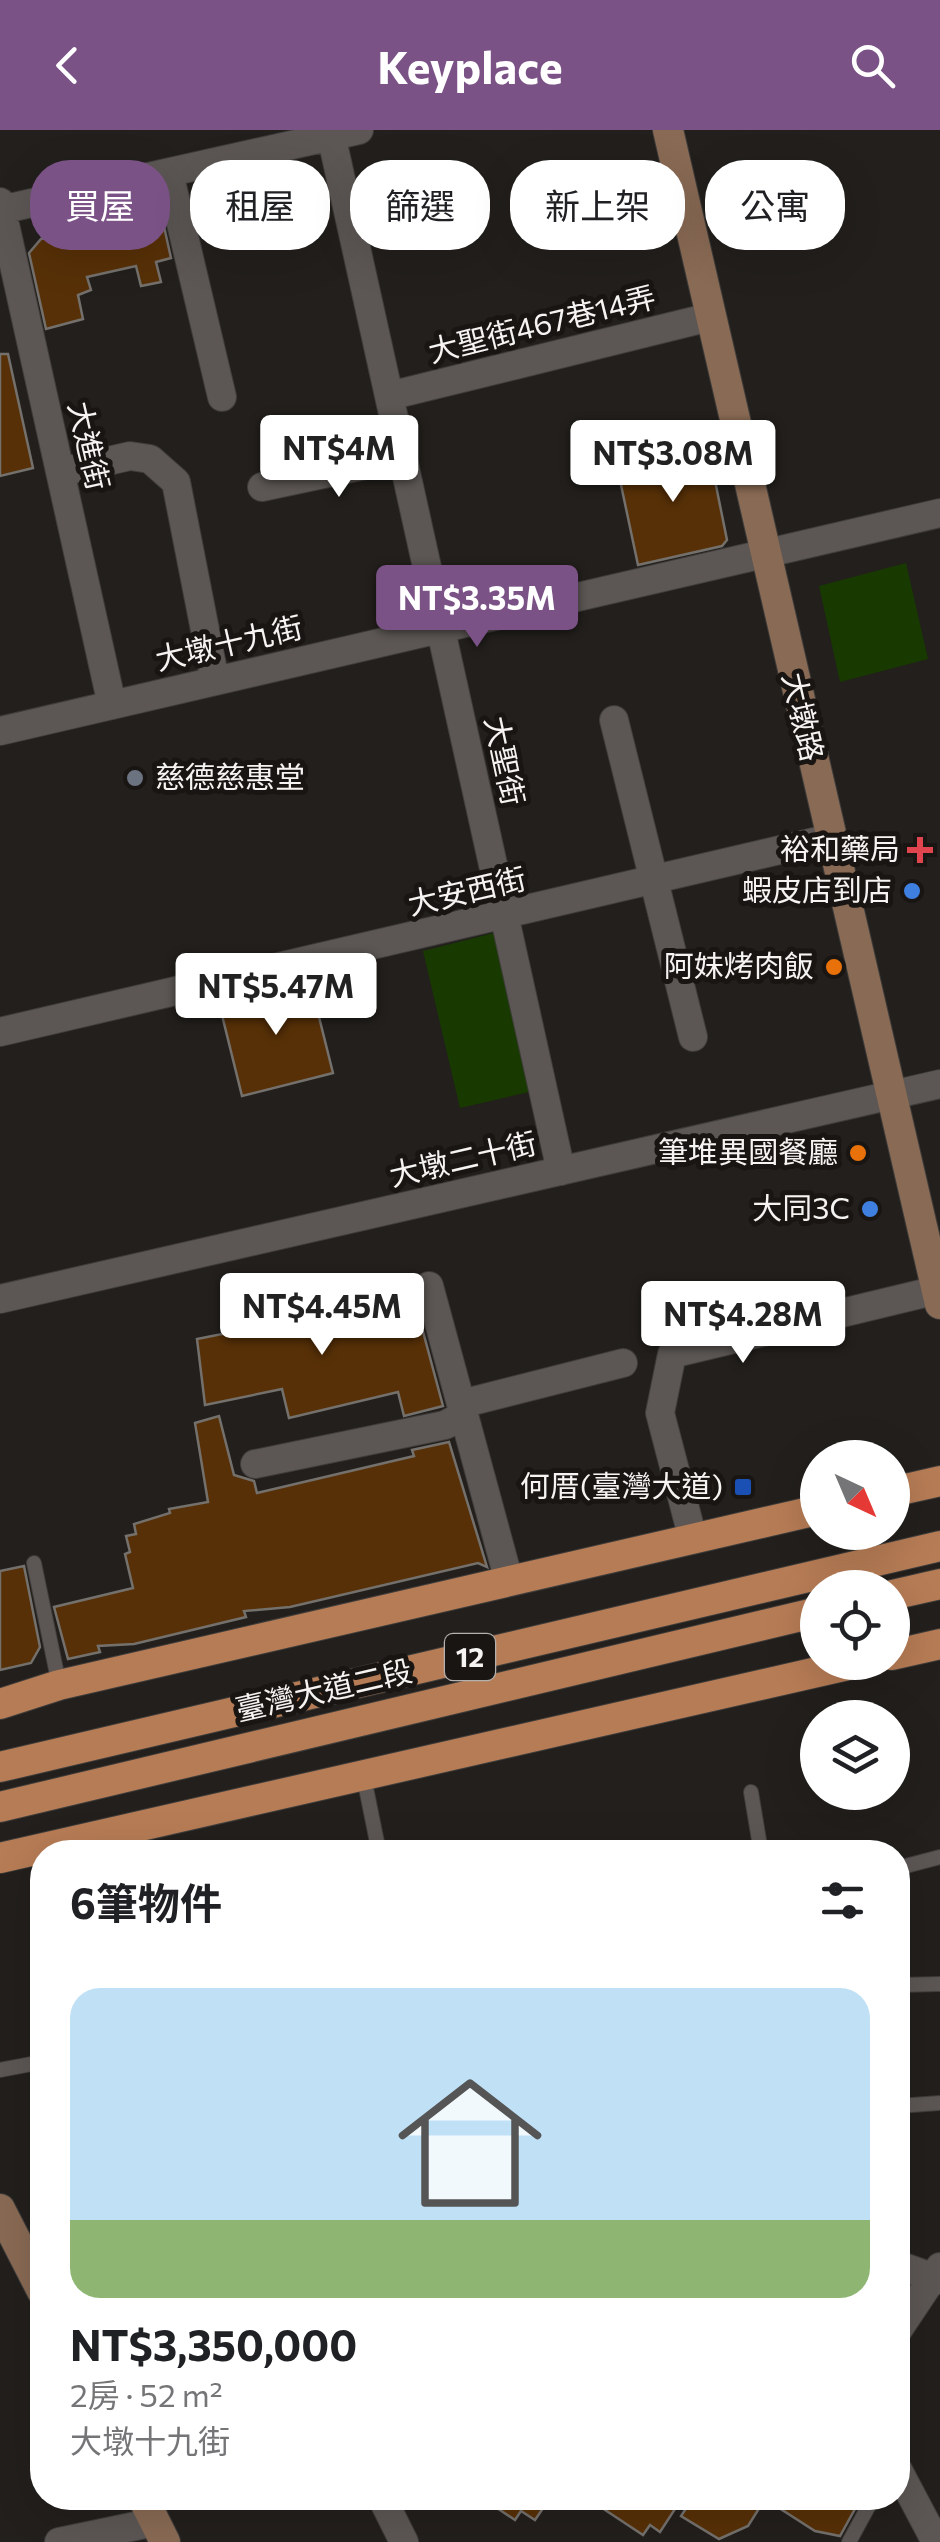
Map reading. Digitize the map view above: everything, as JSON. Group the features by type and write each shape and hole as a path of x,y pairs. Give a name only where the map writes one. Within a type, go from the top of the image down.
{"main road":[{"path":"910,1488 940,1481"},
{"name":"12","path":"0,1704 60,1686 800,1514"},
{"name":"臺灣大道二段","path":"0,1767 940,1546"},
{"path":"910,1591 940,1584"},
{"name":"臺灣大道二段","path":"0,1807 800,1616"},
{"path":"910,1651 940,1644"},
{"path":"82,1840 800,1676"},
{"path":"0,1858 30,1851"}],"street":[{"name":"大墩路","path":"668,130 938,1297"},
{"path":"170,173 340,132"},
{"name":"大聖街","path":"340,132 403,457 562,1171"},
{"path":"170,177 222,397"},
{"path":"1,208 30,202"},
{"name":"大進街","path":"1,208 112,705"},
{"name":"大聖街467巷14弄","path":"390,396 710,317"},
{"path":"60,472 130,456 150,459 164,467 176,482 216,681"},
{"path":"262,487 403,457"},
{"name":"大墩十九街","path":"0,731 940,513"},
{"path":"614,720 692,1037"},
{"name":"大安西街","path":"0,1032 830,838"},
{"name":"大墩二十街","path":"0,1298 940,1084"},
{"path":"429,1286 509,1582"},
{"path":"693,1539 660,1413 672,1354 938,1297"},
{"path":"255,1464 445,1424 462,1409 622,1363"},
{"path":"0,2209 30,2266"},
{"path":"910,2267 938,2275 910,2314"},
{"path":"910,2493 936,2542"},
{"path":"388,2510 404,2542"},
{"path":"60,2542 154,2521"}],"lane":[{"path":"34,1562 60,1686"},
{"path":"364,1778 377,1840"},
{"path":"751,1792 759,1840"},
{"path":"910,1865 940,1858"},
{"path":"910,1985 940,1984"},
{"path":"0,2070 30,2064"},
{"path":"910,2105 940,2104"},
{"path":"849,2542 866,2510"}],"green space":[{"path":"906,563 928,659 840,682 819,586"},
{"path":"494,933 529,1092 460,1108 423,951"}],"building":[{"path":"169,250 171,258 156,262 161,282 141,286 136,266 87,277 91,290 78,295 83,319 46,329 29,253"},
{"path":"0,354 8,354 33,468 0,476"},
{"path":"708,446 727,540 722,546 638,565 617,466"},
{"path":"310,981 333,1073 242,1096 219,1003"},
{"path":"350,1291 355,1309 373,1304 378,1323 418,1313 443,1406 404,1416 398,1392 289,1418 282,1389 205,1405 197,1339 257,1327 253,1314"},
{"path":"219,1416 234,1475 254,1481 257,1493 414,1456 412,1450 449,1442 487,1567 478,1563 290,1607 244,1611 246,1617 134,1644 98,1646 100,1652 68,1659 54,1607 133,1588 125,1554 130,1552 126,1536 136,1534 134,1524 170,1513 169,1509 208,1502 195,1423"},
{"path":"24,1566 40,1647 31,1663 0,1670 0,1571"},
{"path":"500,2510 542,2510 535,2520 521,2511 515,2520"},
{"path":"605,2510 674,2510 660,2532 650,2525 643,2535"},
{"path":"685,2510 758,2510 748,2526 719,2539 681,2516"},
{"path":"782,2510 854,2510 840,2536 815,2531"}],"place":[{"name":"慈德慈惠堂","path":"135,778"},
{"name":"裕和藥局","path":"920,850"},
{"name":"蝦皮店到店","path":"912,891"},
{"name":"阿妹烤肉飯","path":"834,967"},
{"name":"筆堆異國餐廳","path":"858,1153"},
{"name":"大同3C","path":"870,1209"},
{"name":"何厝(臺灣大道)","path":"743,1487"}]}
